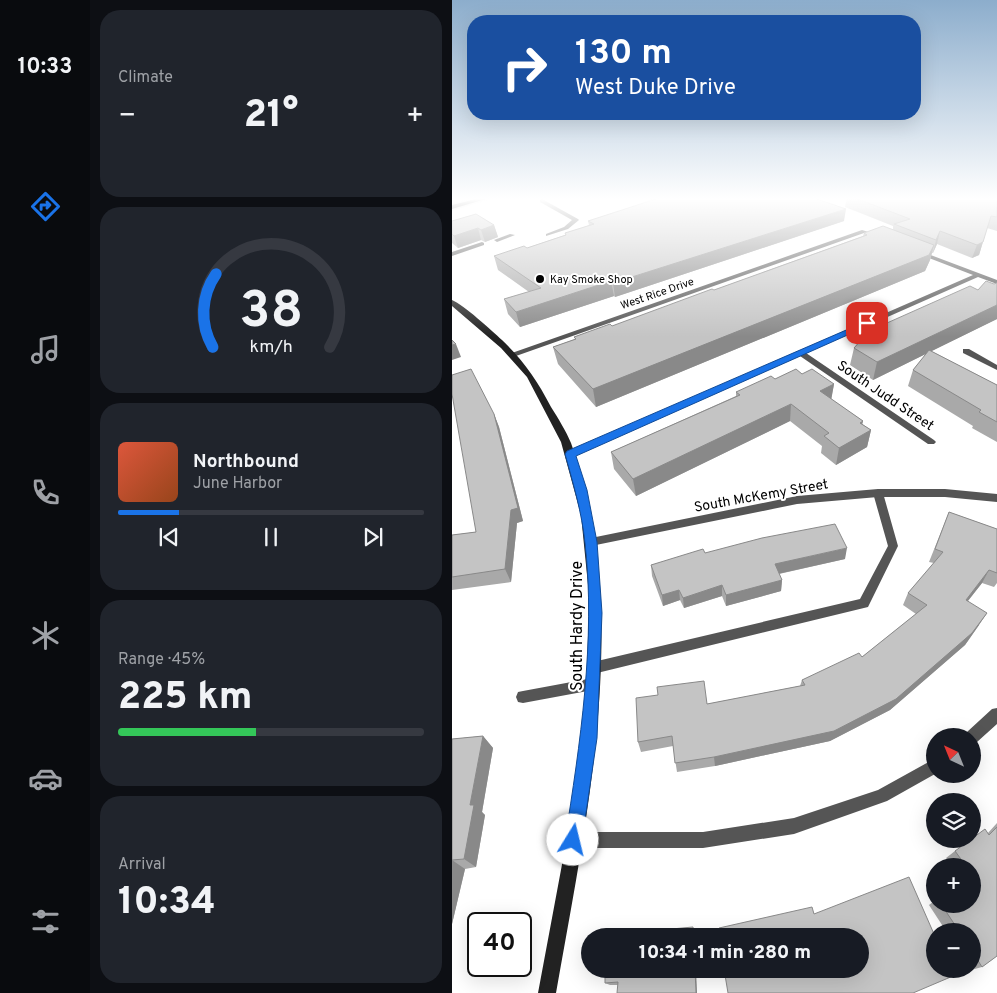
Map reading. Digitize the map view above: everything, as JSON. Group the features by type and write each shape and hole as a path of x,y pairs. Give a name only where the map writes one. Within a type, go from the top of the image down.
{"street":[{"path":"452,254 481,244"},
{"name":"West Rice Drive","path":"514,354 826,244"},
{"path":"908,248 996,282"},
{"path":"570,454 978,275"},
{"name":"South Hardy Drive","path":"452,302 514,354 549,406 570,454 581,490 591,542 595,613 594,668 589,738 547,993"},
{"path":"966,351 996,368"},
{"name":"South Judd Street","path":"800,353 931,442"},
{"path":"594,668 864,604 893,546 878,493"},
{"name":"South McKemy Street","path":"591,542 796,500 878,493 945,493 996,498"},
{"path":"523,697 593,684"},
{"path":"981,730 996,714"},
{"path":"573,840 704,840 794,826 882,796 926,771"}],"building":[{"path":"538,244 735,244 613,283 611,281 516,312 504,299 541,288 494,256 524,246 527,248"},
{"path":"841,244 934,245 929,255 593,389 553,347 610,324 612,326 712,289 714,290"},
{"path":"986,281 994,284 997,283 997,305 877,362 854,348 869,331 970,286 978,290"},
{"path":"929,350 997,385 997,422 979,412 981,410 913,370"},
{"path":"471,369 494,414 518,508 511,510 505,569 452,577 452,535 476,532 452,394 452,375"},
{"path":"796,369 802,374 812,369 834,384 820,391 863,421 860,423 871,430 839,448 824,436 829,433 791,404 633,479 611,452 740,395 736,392 771,376 775,379"},
{"path":"949,512 997,529 997,573 989,570 966,600 987,613 972,633 896,699 834,731 714,757 675,763 672,736 638,742 636,698 658,695 657,687 704,681 707,704 805,685 802,680 859,653 862,657 927,605 908,593 943,552 935,549"},
{"path":"835,524 847,548 775,564 782,580 726,595 722,585 683,598 679,590 662,595 651,565 703,549 705,553 762,538"},
{"path":"483,736 470,805 474,805 464,859 452,860 452,739"},
{"path":"997,827 997,956 982,967 981,923 954,923 947,913 981,913 981,858 960,858 955,851 959,848 981,848 981,832 985,829 989,835"},
{"path":"909,877 929,923 926,923 926,978 948,978 913,993 728,993 726,978 869,978 869,928 719,928 812,907 814,914"},
{"path":"605,978 695,978 696,993 617,993 618,982 605,983"}],"place":[{"name":"Kay Smoke Shop","path":"540,279"}],"route":[{"path":"573,840 589,738 595,613 591,542 581,490 570,454 867,323"}]}
